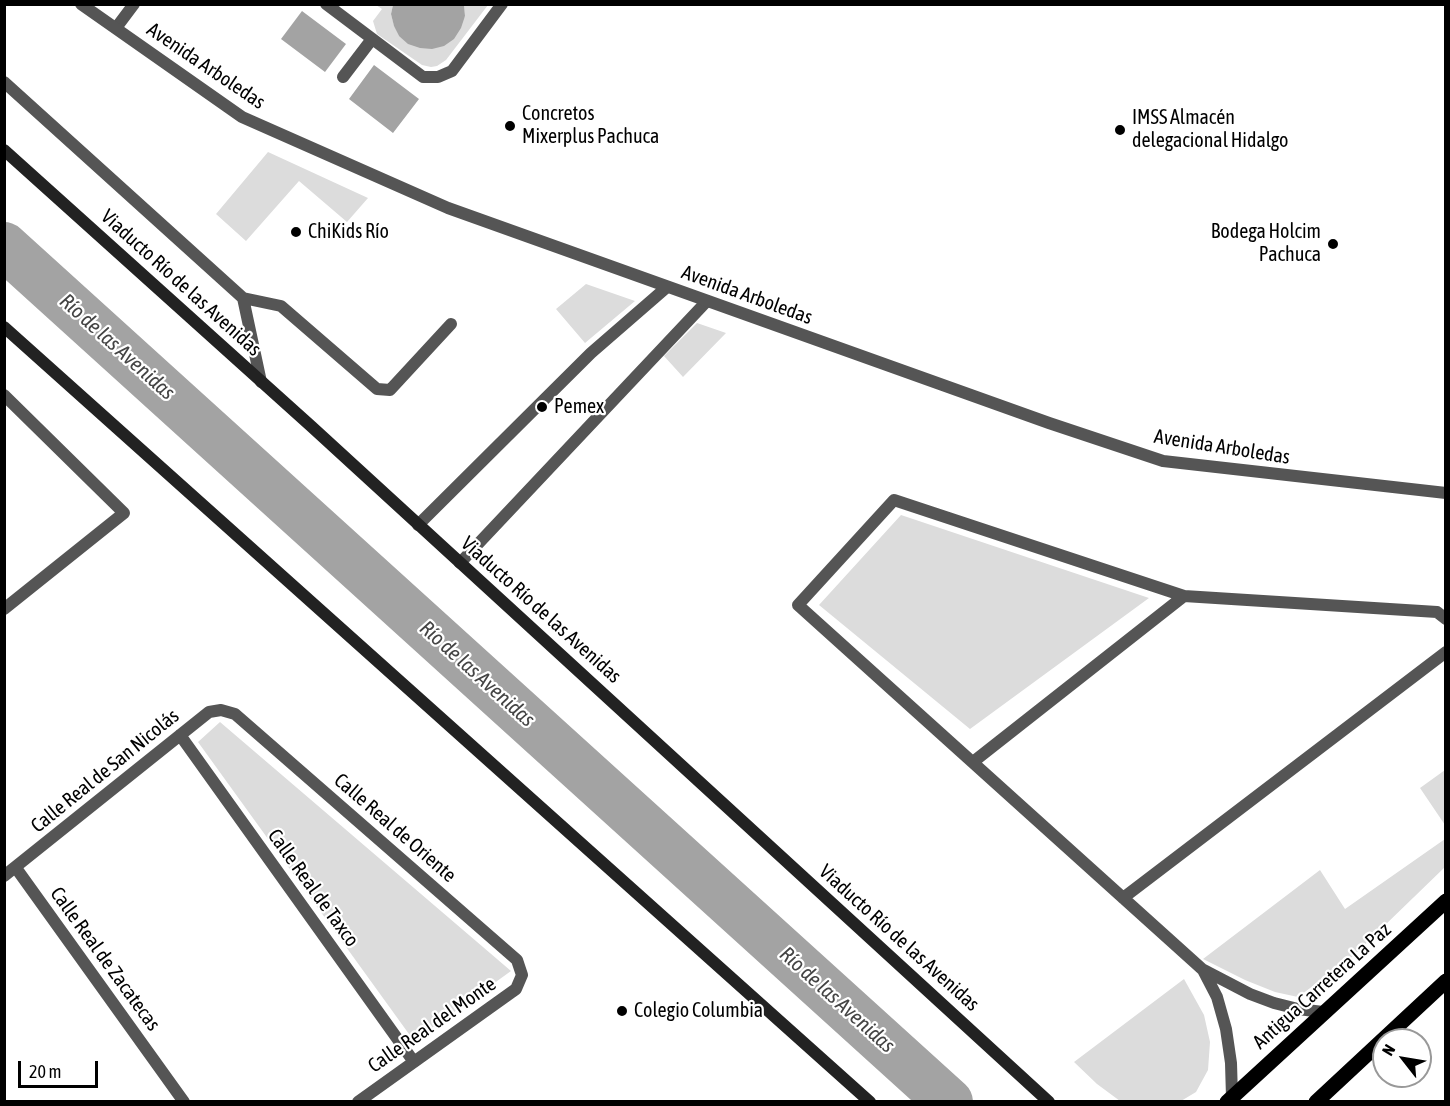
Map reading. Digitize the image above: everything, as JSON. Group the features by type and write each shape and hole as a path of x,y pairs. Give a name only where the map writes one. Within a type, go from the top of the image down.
{"main road":[{"name":"Viaducto Río de las Avenidas","path":"4,150 1048,1101"},
{"path":"4,327 870,1101"},
{"name":"Antigua Carretera La Paz","path":"1229,1099 1446,901"},
{"path":"1316,1101 1446,981"}],"street":[{"name":"Avenida Arboledas","path":"81,4 242,117 448,208 707,301 1162,461 1446,493"},
{"path":"116,28 134,4"},
{"path":"326,4 423,77 438,77 452,71 502,4"},
{"path":"343,77 372,39"},
{"path":"4,82 243,298 281,306 377,389 390,390 451,324"},
{"path":"418,525 591,353 667,286"},
{"path":"243,298 261,382"},
{"path":"460,563 707,301"},
{"path":"4,395 124,513 4,609"},
{"path":"1323,1012 1274,1003 1250,994 1202,969 798,604 894,500 1184,596 1437,612 1446,619"},
{"path":"972,762 1184,596"},
{"path":"1123,898 1446,652"},
{"name":"Calle Real de San Nicolás","path":"4,876 209,712 221,710 235,714"},
{"name":"Calle Real de Oriente","path":"235,714 517,960 522,975"},
{"name":"Calle Real de Taxco","path":"180,735 414,1062"},
{"name":"Calle Real de Zacatecas","path":"16,868 184,1101"},
{"path":"1202,969 1217,997 1226,1029 1231,1063 1229,1099"},
{"name":"Calle Real del Monte","path":"358,1101 516,989 522,975"}],"shaded area":[{"path":"376,5 393,5 391,14 399,36 465,17 464,5 488,5 446,60 431,67 422,65 377,34 373,21 382,9"},
{"path":"393,5 464,5 465,16 454,39 444,46 432,49 408,44 399,36 391,14"},
{"path":"302,11 346,44 325,72 281,39"},
{"path":"374,65 419,99 393,133 349,99"},
{"path":"268,152 368,198 347,222 299,181 246,241 216,214"},
{"path":"586,284 635,301 585,343 556,309"},
{"path":"697,323 726,333 683,377 664,356"},
{"path":"901,515 1149,598 970,729 819,605"},
{"path":"220,722 511,971 414,1041 198,742"},
{"path":"1445,770 1445,825 1420,788"},
{"path":"1445,839 1445,867 1352,957 1298,997 1275,992 1245,980 1203,959 1320,870 1345,909"},
{"path":"1184,979 1204,1015 1210,1042 1208,1070 1196,1092 1181,1101 1120,1101 1097,1084 1074,1062"}],"waterway":[{"name":"Río de las Avenidas","path":"4,246 949,1102"}],"place":[{"name":"Concretos Mixerplus Pachuca","path":"510,126"},
{"name":"IMSS Almacén delegacional Hidalgo","path":"1120,130"},
{"name":"ChiKids Río","path":"296,232"},
{"name":"Bodega Holcim Pachuca","path":"1333,244"},
{"name":"Pemex","path":"542,407"},
{"name":"Colegio Columbia","path":"622,1011"}]}
